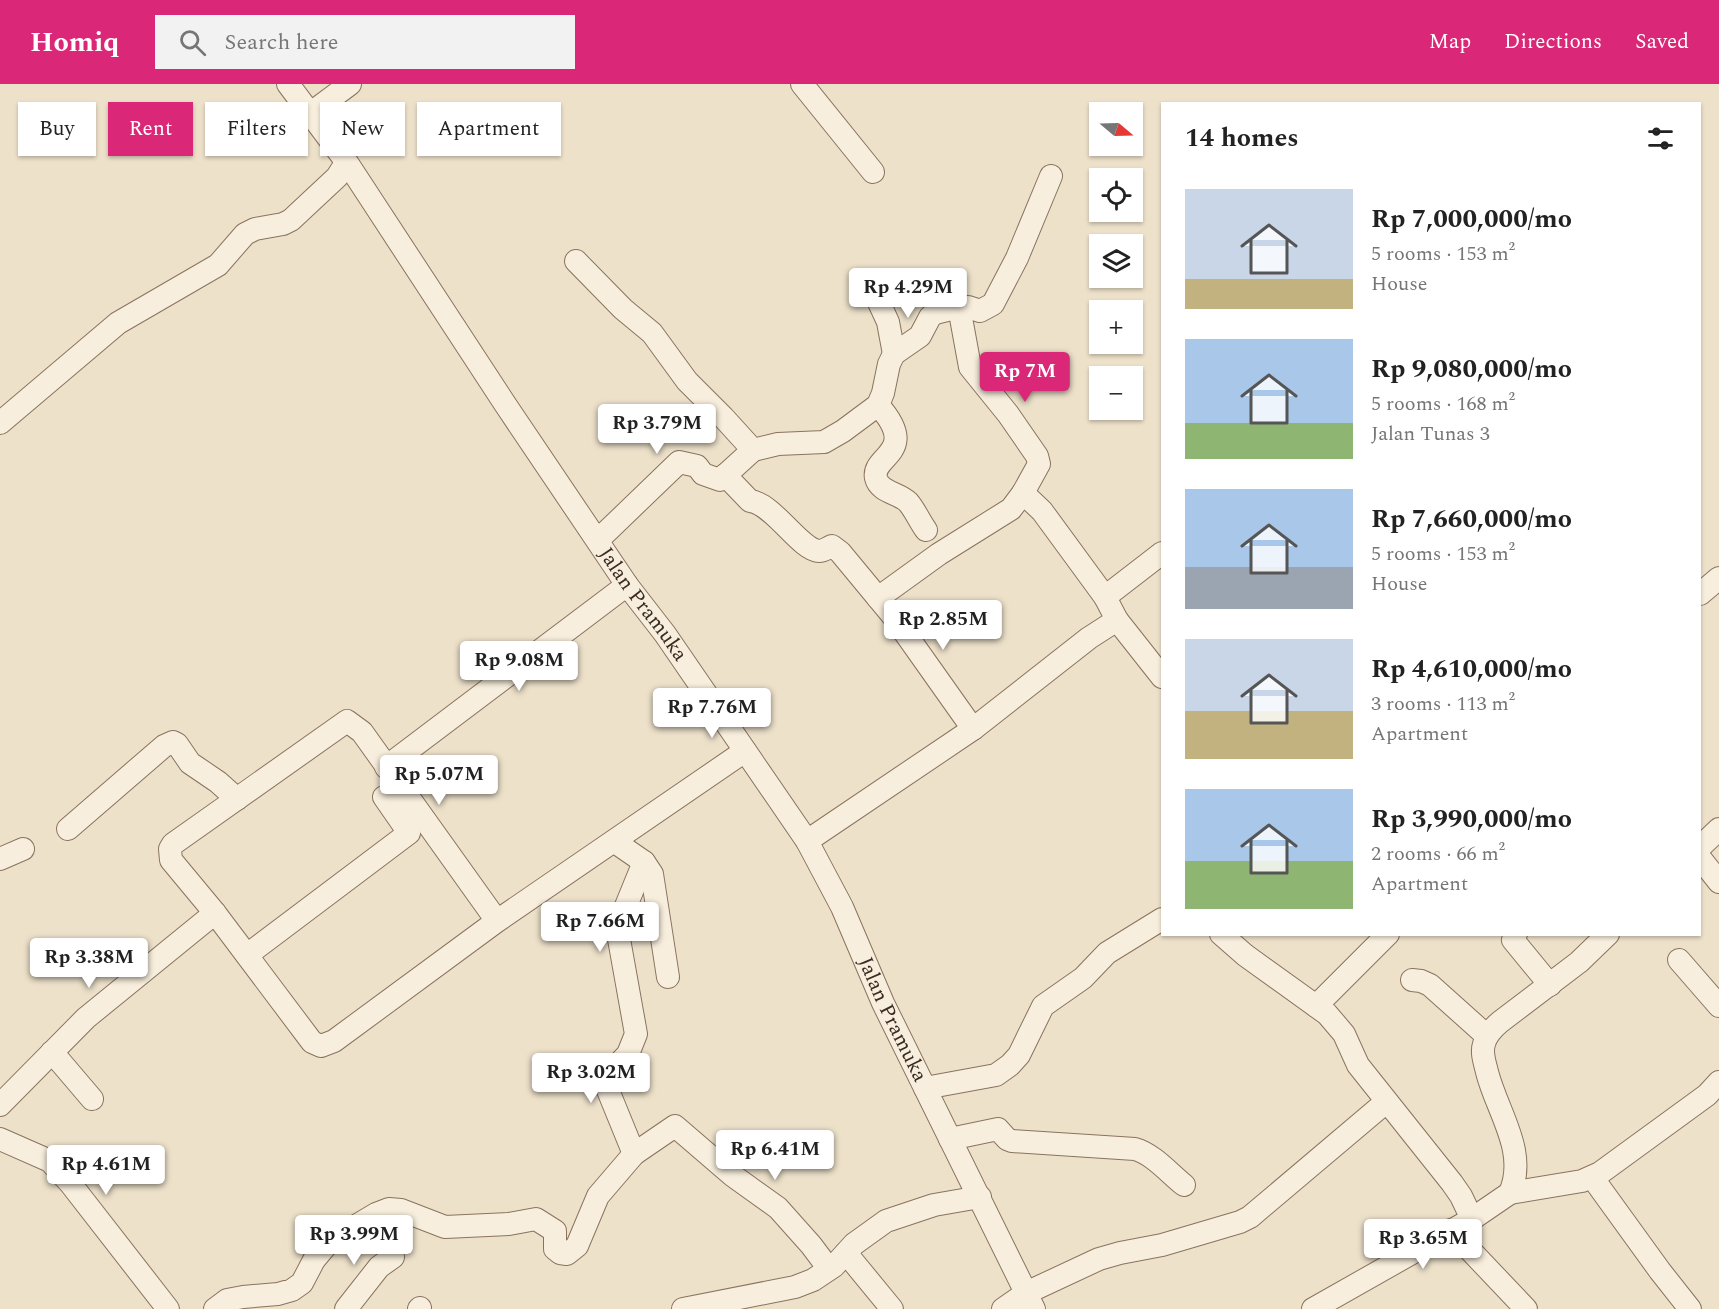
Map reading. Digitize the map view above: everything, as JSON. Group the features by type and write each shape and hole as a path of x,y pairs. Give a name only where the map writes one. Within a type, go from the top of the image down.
{"street":[{"name":"Jalan Pramuka","path":"288,84 346,163 627,585 665,634 807,841 842,907 883,1003 1030,1301"},
{"path":"311,114 350,84"},
{"path":"802,84 873,172"},
{"path":"0,423 118,323 218,265 245,234 255,229 283,224 291,220 337,177 346,163"},
{"path":"894,354 921,336 930,317 935,313 959,307 980,311 993,304 1017,258 1051,176"},
{"path":"576,261 623,309 652,333 687,381 753,450"},
{"path":"598,540 679,462 697,466 703,474 720,480 753,450 778,444 824,442 878,405 884,393 894,354 888,322 876,296"},
{"path":"878,598 939,554 1011,509 1023,493 1038,464 1037,456 1008,414 970,367 959,307"},
{"path":"878,405 891,423 896,442 891,452 877,468 875,475 877,482 886,490 908,502 926,530"},
{"path":"725,475 750,501 757,502 780,519 812,549 822,551 832,546 835,547 878,598 973,729"},
{"path":"1023,493 1042,511 1105,597 1117,620 1161,676"},
{"path":"1105,597 1161,554"},
{"path":"1701,593 1719,578"},
{"path":"386,767 627,585"},
{"path":"807,841 973,729 1089,638 1117,620"},
{"path":"497,921 362,732 347,721 173,844 170,849 171,860 215,913 312,1042 321,1046 334,1041 497,921 745,751"},
{"path":"68,829 164,746 173,742 177,744 190,763 218,782 237,799"},
{"path":"247,955 409,833 384,797"},
{"path":"1701,846 1719,829"},
{"path":"615,842 644,862 650,870 668,977"},
{"path":"0,859 23,849"},
{"path":"1701,859 1719,882"},
{"path":"634,1154 608,1093 606,1078 628,1054 636,1034 616,928 644,862"},
{"path":"0,1105 116,992 215,913"},
{"path":"925,1088 996,1075 1010,1065 1018,1055 1043,1006 1083,978 1114,948 1161,920"},
{"path":"1223,936 1245,955 1327,1014 1344,1035 1358,1065 1452,1183 1472,1219"},
{"path":"1316,1006 1386,936"},
{"path":"1515,936 1513,940 1531,959 1550,985"},
{"path":"1510,1193 1516,1171 1516,1153 1488,1077 1484,1059 1484,1044 1487,1036 1500,1022 1579,962 1606,936"},
{"path":"1679,960 1719,1006"},
{"path":"1412,980 1430,985 1487,1036"},
{"path":"52,1052 92,1099"},
{"path":"1313,1309 1472,1219 1510,1193 1582,1181 1592,1177 1715,1095"},
{"path":"1003,1309 1030,1301 1099,1259 1162,1245 1250,1217 1386,1102"},
{"path":"216,1309 227,1300 278,1294 292,1290 302,1283 314,1260 329,1242 376,1214 389,1209 401,1210 445,1227 509,1224 536,1219 555,1231 555,1249 567,1254 577,1246 598,1196 634,1154 675,1126 732,1175 778,1208 829,1269"},
{"path":"950,1139 998,1129 1012,1142 1134,1149 1150,1156 1184,1185"},
{"path":"0,1139 50,1161 70,1183 168,1309"},
{"path":"1592,1177 1690,1309"},
{"path":"683,1309 795,1287 813,1280 829,1269 855,1244 886,1221 934,1205 980,1197"},
{"path":"1451,1230 1526,1309"},
{"path":"846,1253 892,1309"},
{"path":"346,1309 379,1267 393,1257"}]}
